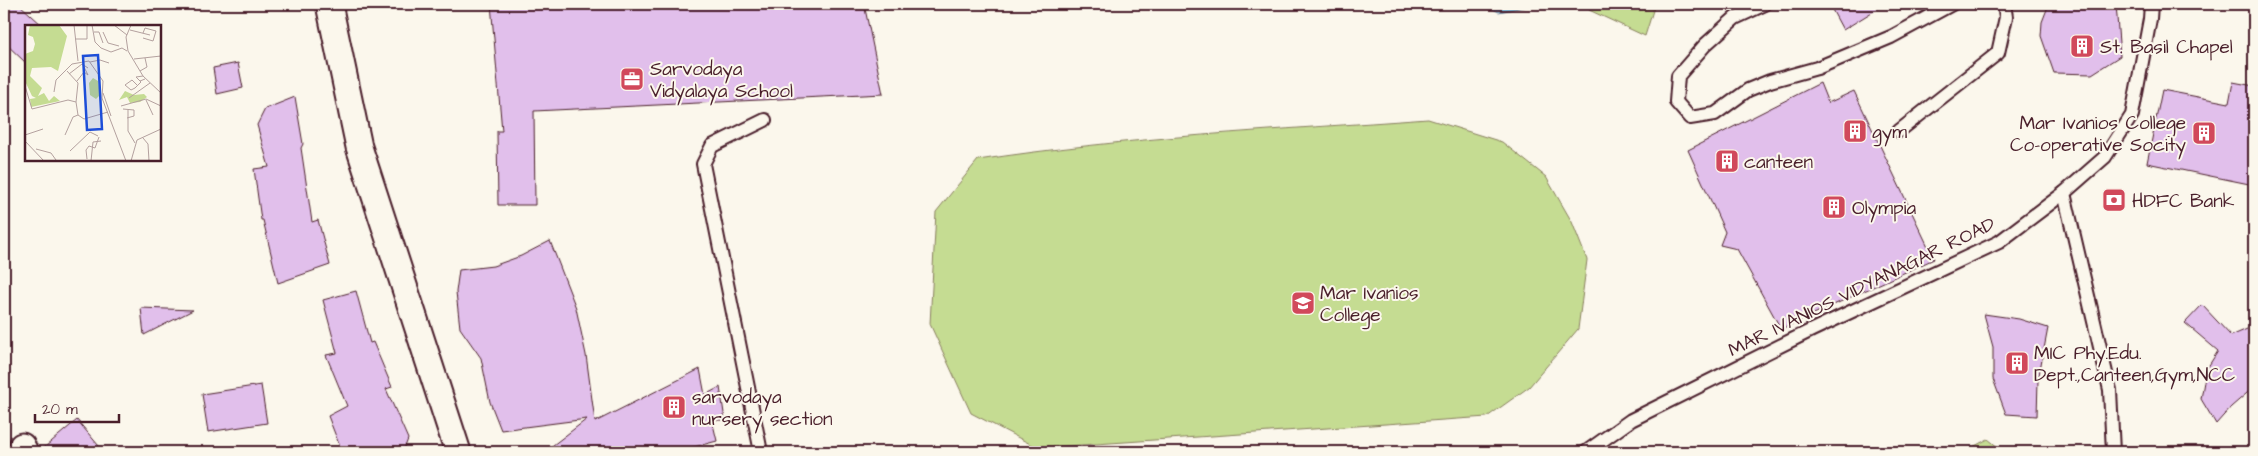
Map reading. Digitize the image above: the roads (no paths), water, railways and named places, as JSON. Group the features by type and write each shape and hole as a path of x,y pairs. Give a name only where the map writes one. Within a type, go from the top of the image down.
{"street":[{"path":"331,4 330,9 359,147 458,452"}],"lane":[{"path":"1765,4 1736,18 1705,45 1678,76 1676,102 1690,118 1715,114 1748,90 1770,81 1817,68 1881,41 1952,4"},
{"path":"1900,131 1998,52 2006,17 2004,4"},
{"name":"MAR IVANIOS VIDYANAGAR ROAD","path":"1586,452 1631,420 1812,330 1999,242 2064,193 2105,157 2132,115 2150,19 2151,4"},
{"path":"761,452 703,164 712,146 765,120"},
{"path":"2064,193 2110,390 2113,452"}],"water":[{"path":"1482,4 1538,4 1499,12"}],"place":[{"name":"St. Basil Chapel","path":"2082,46"},
{"name":"Sarvodaya Vidyalaya School","path":"632,79"},
{"name":"gym","path":"1855,131"},
{"name":"Mar Ivanios College Co-operative Socity","path":"2204,133"},
{"name":"canteen","path":"1727,161"},
{"name":"HDFC Bank","path":"2114,200"},
{"name":"Olympia","path":"1834,207"},
{"name":"Mar Ivanios College","path":"1303,303"},
{"name":"MIC Phy.Edu. Dept.,Canteen,Gym,NCC","path":"2017,363"},
{"name":"sarvodaya nursery section","path":"674,407"}]}
